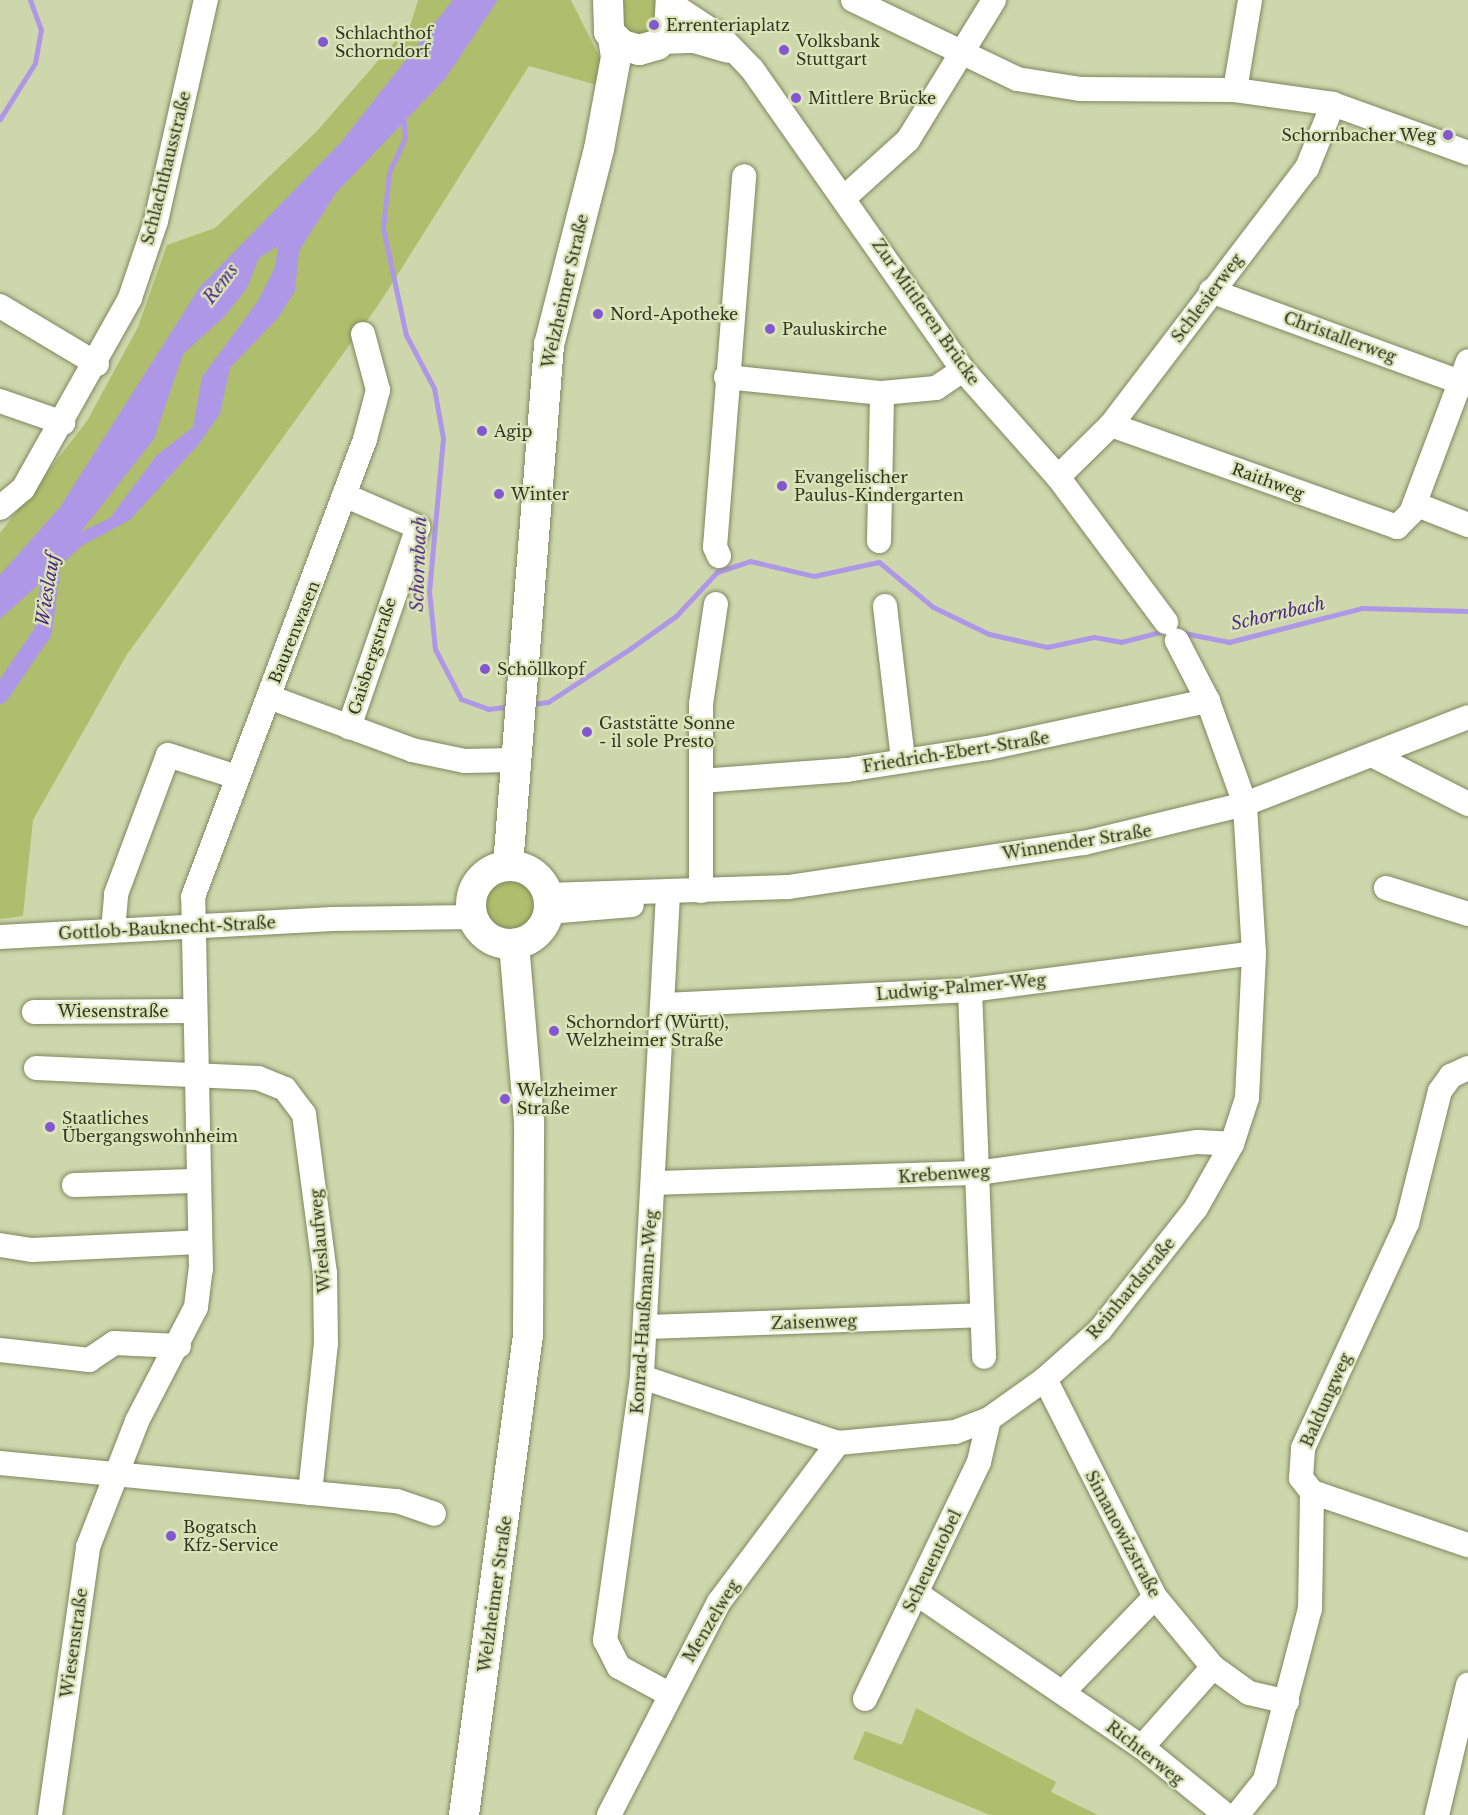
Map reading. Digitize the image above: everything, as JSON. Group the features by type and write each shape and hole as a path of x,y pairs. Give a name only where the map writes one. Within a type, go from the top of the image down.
{"main road":[{"name":"Welzheimer Straße","path":"599,150 633,65 674,23 672,2"},
{"name":"Welzheimer Straße","path":"516,868 513,760 516,707 549,345 599,150 616,57 604,13"},
{"path":"604,13 628,48 654,45"},
{"name":"Welzheimer Straße","path":"516,707 516,868"},
{"path":"516,868 548,904 523,940 489,938 472,909 487,873 516,868"},
{"name":"Welzheimer Straße","path":"464,1815 528,1334 529,1122 523,940"}],"street":[{"name":"Schlachthausstraße","path":"0,508 23,489 97,364 130,298 156,221 206,0"},
{"path":"853,0 966,52 1017,79 1081,89 1235,90 1333,104 1468,153"},
{"path":"845,197 908,140 966,52 994,0"},
{"path":"1235,90 1250,0"},
{"name":"Zur Mittleren Brücke","path":"672,2 720,36 736,54 845,197 963,370 1058,477 1172,632 1208,701 1245,804"},
{"path":"654,45 701,42 736,54"},
{"name":"Schlesierweg","path":"1058,477 1111,425 1307,168 1333,104"},
{"path":"719,556 715,547 726,377 744,176"},
{"name":"Christallerweg","path":"1211,291 1466,376"},
{"path":"0,306 97,364"},
{"name":"Baurenwasen","path":"192,929 193,897 344,495 378,390 363,333"},
{"path":"726,377 882,393 936,388 963,370"},
{"name":"Raithweg","path":"1111,425 1380,523 1397,527 1415,504 1466,376"},
{"path":"879,541 882,393"},
{"path":"0,401 63,423"},
{"name":"Gaisbergstraße","path":"344,495 418,527 349,727"},
{"path":"1415,504 1468,525"},
{"path":"701,891 701,704 716,604"},
{"path":"885,606 903,760"},
{"name":"Gaisbergstraße","path":"269,697 349,727 454,759 513,760"},
{"name":"Friedrich-Ebert-Straße","path":"701,781 836,771 1052,736 1208,701"},
{"name":"Winnender Straße","path":"548,904 653,903 668,894 788,886 1084,843 1245,804 1468,717"},
{"path":"113,931 116,894 168,755 237,777"},
{"path":"1372,755 1468,804"},
{"name":"Reinhardstraße","path":"642,1377 838,1443 912,1440 955,1432 989,1419 1045,1379 1100,1330 1146,1275 1196,1208 1232,1144 1247,1098 1254,953 1245,804"},
{"path":"1386,888 1468,914"},
{"name":"Konrad-Haußmann-Weg","path":"668,894 666,1005 642,1377 605,1640 619,1667 669,1694"},
{"name":"Gottlob-Bauknecht-Straße","path":"0,937 192,929 333,919 383,907 472,909"},
{"name":"Wiesenstraße","path":"50,1815 88,1547 114,1476 196,1307 199,1242 195,1180 192,929"},
{"name":"Ludwig-Palmer-Weg","path":"666,1005 970,990 1254,953"},
{"path":"970,990 984,1357"},
{"name":"Wiesenstraße","path":"34,1012 192,1011"},
{"path":"36,1068 194,1071"},
{"name":"Baldungweg","path":"1237,1815 1265,1780 1310,1609 1312,1492 1301,1478 1303,1448 1407,1223 1440,1091 1451,1076 1468,1068"},
{"name":"Wieslaufweg","path":"194,1071 258,1078 285,1089 304,1114 325,1274 326,1343 310,1493"},
{"name":"Krebenweg","path":"654,1183 977,1173 1198,1142 1232,1144"},
{"path":"74,1185 195,1180"},
{"path":"0,1245 32,1250 199,1242"},
{"name":"Zaisenweg","path":"645,1327 982,1315"},
{"path":"0,1350 89,1360 114,1343 179,1346"},
{"name":"Simanowizstraße","path":"1045,1379 1155,1597 1213,1667 1249,1693 1287,1702"},
{"name":"Scheuentobel","path":"865,1700 979,1462 989,1419"},
{"name":"Menzelweg","path":"609,1815 669,1694 719,1602 838,1443"},
{"path":"0,1463 114,1476 397,1501 434,1514"},
{"path":"1312,1492 1468,1545"},
{"name":"Richterweg","path":"916,1593 1142,1748 1226,1815"},
{"path":"1063,1692 1155,1597"},
{"path":"1142,1748 1213,1667"},
{"path":"1437,1815 1468,1685"}],"green space":[{"path":"418,0 571,0 601,60 597,85 529,66 381,301 126,656 33,820 23,916 0,919 0,533 87,421 138,327 167,245 215,228 317,131 411,23"},
{"path":"617,0 661,0 662,29 627,40"},
{"path":"510,877 521,879 530,885 536,894 538,905 536,916 530,925 521,931 510,933 499,931 490,925 484,916 482,905 484,894 490,885 499,879"},
{"path":"916,1708 1056,1782 1051,1792 1098,1815 990,1815 853,1759 865,1731 902,1745"}],"water":[{"name":"Rems","path":"453,0 498,0 445,79 336,193 299,251 295,291 278,318 230,368 220,414 199,444 130,520 83,545 0,619 0,575 60,507 200,287 342,141","holes":["278,246 275,267 258,301 202,377 193,427 156,456 110,518 81,532 154,439 183,354 225,316 247,288 259,258"]}],"waterway":[{"path":"0,119 35,63 41,30 30,0"},
{"name":"Schornbach","path":"403,115 405,138 389,173 383,228 406,335 434,388 443,438 429,591 435,649 461,699 488,709 513,706"},
{"name":"Wieslauf","path":"0,695 43,632 54,549"},
{"name":"Schornbach","path":"531,704 548,702 631,648 676,616 717,572 750,561 814,576 879,562 933,607 989,634 1047,647 1094,637 1121,642 1164,631"},
{"name":"Schornbach","path":"1179,632 1229,642 1362,608 1468,611"}],"place":[{"name":"Errenteriaplatz","path":"654,25"},
{"name":"Schlachthof Schorndorf","path":"323,42"},
{"name":"Volksbank Stuttgart","path":"784,50"},
{"name":"Mittlere Brücke","path":"796,98"},
{"name":"Schornbacher Weg","path":"1448,135"},
{"name":"Nord-Apotheke","path":"598,314"},
{"name":"Pauluskirche","path":"770,329"},
{"name":"Agip","path":"482,431"},
{"name":"Evangelischer Paulus-Kindergarten","path":"782,486"},
{"name":"Winter","path":"499,494"},
{"name":"Schöllkopf","path":"485,669"},
{"name":"Gaststätte Sonne - il sole Presto","path":"587,732"},
{"name":"Schorndorf (Württ), Welzheimer Straße","path":"554,1031"},
{"name":"Welzheimer Straße","path":"505,1099"},
{"name":"Staatliches Übergangswohnheim","path":"50,1127"},
{"name":"Bogatsch Kfz-Service","path":"171,1536"}]}
